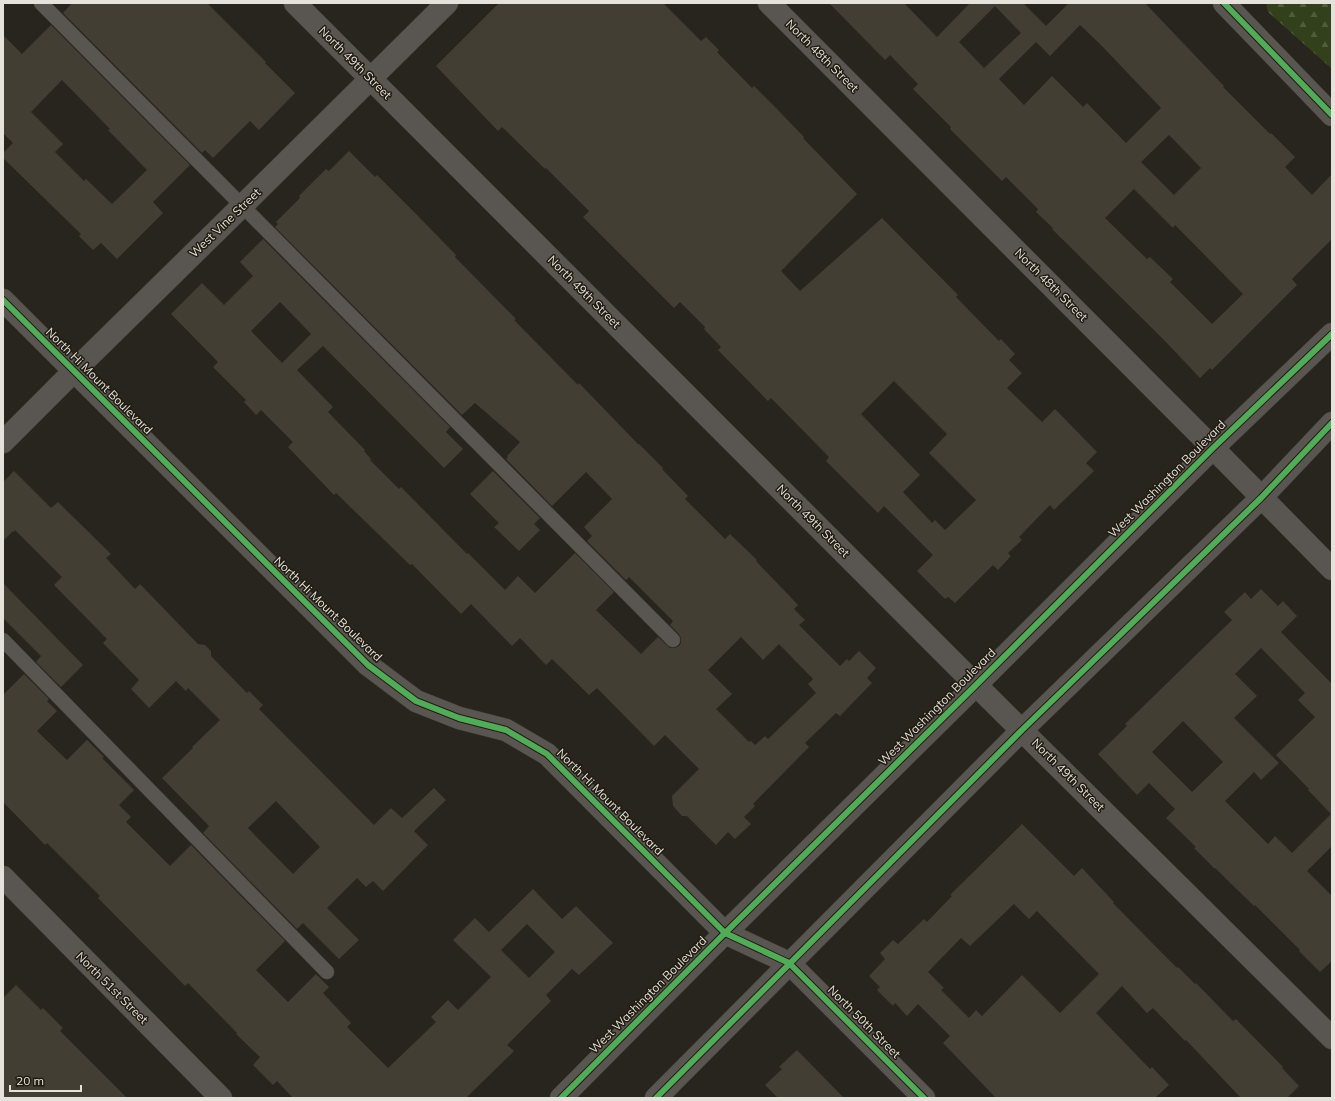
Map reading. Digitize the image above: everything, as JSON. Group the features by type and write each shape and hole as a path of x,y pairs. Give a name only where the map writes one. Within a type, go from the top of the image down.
{"street":[{"name":"North 49th Street","path":"295,3 976,685 1332,1038"},
{"name":"West Vine Street","path":"3,442 447,3"},
{"name":"North 48th Street","path":"769,3 1332,569"},
{"path":"1224,3 1332,115"},
{"name":"North Hi Mount Boulevard","path":"3,300 368,665 416,700 460,718 506,730 547,754 725,933 789,962"},
{"name":"West Washington Boulevard","path":"561,1098 1213,448 1332,334"},
{"path":"656,1098 789,962 1022,730 1261,498 1332,423"},
{"name":"North 51st Street","path":"3,877 221,1098"},
{"name":"North 50th Street","path":"789,962 924,1098"}],"lane":[{"path":"41,3 672,640"},
{"path":"3,640 327,972"}],"green space":[{"path":"1266,3 1332,3 1332,69 1268,12"}],"building":[{"path":"72,3 207,3 295,93 259,130 250,121 213,158 205,150 202,153 63,13"},
{"path":"499,3 663,3 701,41 706,37 719,50 717,52 752,88 754,86 776,108 857,194 781,271 800,291 882,218 958,295 956,297 999,341 1001,339 1015,354 1009,360 1022,373 1007,388 1042,422 1055,409 1097,452 1086,463 1094,471 1054,510 1050,505 1019,537 1022,540 1008,553 1011,556 998,570 993,565 955,603 948,597 945,599 917,571 933,555 884,506 878,513 826,461 829,457 771,398 768,401 718,350 721,347 704,329 705,327 680,302 674,308 583,217 589,211 502,127 498,131 436,66","holes":["894,381 947,434 929,453 976,500 945,530 935,520 932,523 903,492 920,475 861,414"]},
{"path":"829,3 904,3 937,37 970,3 1023,3 1046,26 1069,3 1145,3 1224,86 1223,87 1295,157 1285,167 1312,195 1332,174 1332,239 1292,279 1297,285 1212,370 1210,368 1200,378 1164,340 1052,229 1053,228 1036,212 1038,209 1006,177 1002,181 950,129 951,127 913,89 918,84 890,55 885,60","holes":["995,6 1021,33 984,68 959,42","1080,25 1161,108 1126,143 1087,103 1083,107 1052,76 1024,105 999,79 1036,42 1050,56","1169,135 1201,168 1174,195 1141,162","1134,189 1173,228 1175,225 1243,294 1212,324 1170,282 1173,279 1150,257 1147,259 1105,218"]},
{"path":"51,25 190,165 153,202 163,213 117,259 101,243 93,250 79,236 81,234 3,158 3,153 13,143 3,133 3,35 22,54","holes":["62,80 110,129 108,130 147,170 112,204 86,179 84,181 55,152 63,144 31,112"]},
{"path":"349,151 375,177 377,175 456,255 455,257 516,319 514,320 663,468 662,469 688,496 685,499 725,539 730,534 757,560 756,561 798,605 794,609 805,620 799,625 840,666 847,659 849,661 859,651 876,668 867,678 872,683 840,716 836,713 805,743 809,747 753,804 755,806 744,817 751,824 735,839 728,832 716,845 687,816 682,816 673,806 672,796 699,769 665,735 654,746 597,688 589,695 552,659 546,665 520,638 512,646 471,604 461,614 412,564 410,565 336,493 334,495 288,447 293,442 261,410 256,415 244,402 246,400 213,367 218,362 171,314 202,283 224,305 253,276 240,262 263,239 450,427 446,432 463,449 444,468 323,346 297,370 333,407 328,412 365,450 364,451 371,459 370,460 399,489 401,487 505,590 518,576 535,593 575,553 614,592 596,610 641,654 658,637 670,648 679,646 681,643 681,638 670,625 673,621 629,577 626,580 587,541 592,536 584,527 612,499 586,472 552,506 506,459 520,442 475,403 462,415 275,227 278,224 276,222 300,198 299,196 326,169 329,171","holes":["280,302 311,334 282,363 251,331","741,637 763,660 779,644 813,679 808,684 816,693 768,739 765,736 755,745 751,741 749,742 716,709 732,694 708,670"]},
{"path":"14,471 51,508 58,502 111,554 106,558 135,589 140,584 198,644 205,645 211,651 211,656 247,693 249,691 263,705 259,709 374,825 391,808 402,818 434,788 446,800 414,831 428,845 383,891 373,881 366,887 357,878 327,908 359,940 339,959 303,923 297,929 203,833 209,826 162,778 220,720 188,688 186,691 176,681 149,708 131,689 139,680 103,643 107,639 54,585 62,577 15,530 3,541 3,482","holes":["276,801 320,847 293,874 248,828"]},
{"path":"493,471 540,518 534,524 540,530 519,551 494,527 499,523 470,494"},
{"path":"3,583 83,665 61,687 36,662 41,656 3,618"},
{"path":"1261,589 1278,606 1283,601 1297,616 1281,632 1332,684 1332,846 1307,871 1332,896 1332,961 1320,972 1255,905 1254,906 1194,848 1196,847 1166,818 1175,809 1149,783 1137,795 1098,754 1127,726 1125,724 1232,620 1224,612 1245,592 1251,599","holes":["1261,648 1305,693 1298,700 1315,717 1276,755 1331,814 1292,853 1275,836 1268,844 1225,801 1254,772 1261,780 1279,763 1234,718 1257,696 1235,674","1183,721 1223,762 1192,792 1152,752"]},
{"path":"24,674 49,699 47,701 57,711 37,731 67,760 87,740 104,757 102,758 134,790 119,805 131,817 126,822 170,866 191,845 285,941 256,970 288,1002 316,974 329,987 323,993 351,1023 347,1027 388,1068 436,1022 431,1017 448,1000 458,1010 491,977 453,940 475,918 489,932 533,889 562,919 576,906 613,943 579,975 572,969 546,995 551,1001 507,1045 514,1051 466,1098 293,1098 277,1081 273,1085 253,1065 260,1057 236,1034 237,1033 188,983 185,986 98,898 100,896 47,843 45,845 3,802 3,695","holes":["527,924 555,952 529,978 501,950"]},
{"path":"1022,824 1074,876 1082,868 1114,902 1113,903 1161,952 1195,984 1196,983 1233,1021 1236,1019 1283,1067 1282,1068 1299,1086 1287,1098 1241,1098 1186,1040 1185,1041 1153,1008 1147,1013 1122,986 1096,1013 1150,1069 1152,1067 1169,1085 1155,1098 996,1098 943,1043 950,1036 918,1004 907,1016 895,1003 893,1006 877,990 880,987 869,976 885,959 880,953 893,940 898,944 924,919 927,922 952,896 950,895","holes":["1014,904 1029,919 1037,911 1099,974 1060,1013 1022,975 982,1016 976,1010 969,1018 941,990 944,988 928,972 961,938 970,946"]},
{"path":"16,985 41,1010 43,1008 63,1028 60,1031 127,1098 3,1098 3,998"},
{"path":"797,1050 844,1098 778,1098 765,1085 782,1069 779,1067"}],"cycle path":[{"path":"1224,3 1332,115"},
{"path":"3,300 368,665 416,701 459,718 506,730 547,754 725,933 789,963 924,1098"},
{"path":"561,1098 1213,448 1332,334"},
{"path":"656,1098 1022,730 1261,498 1332,423"}]}
